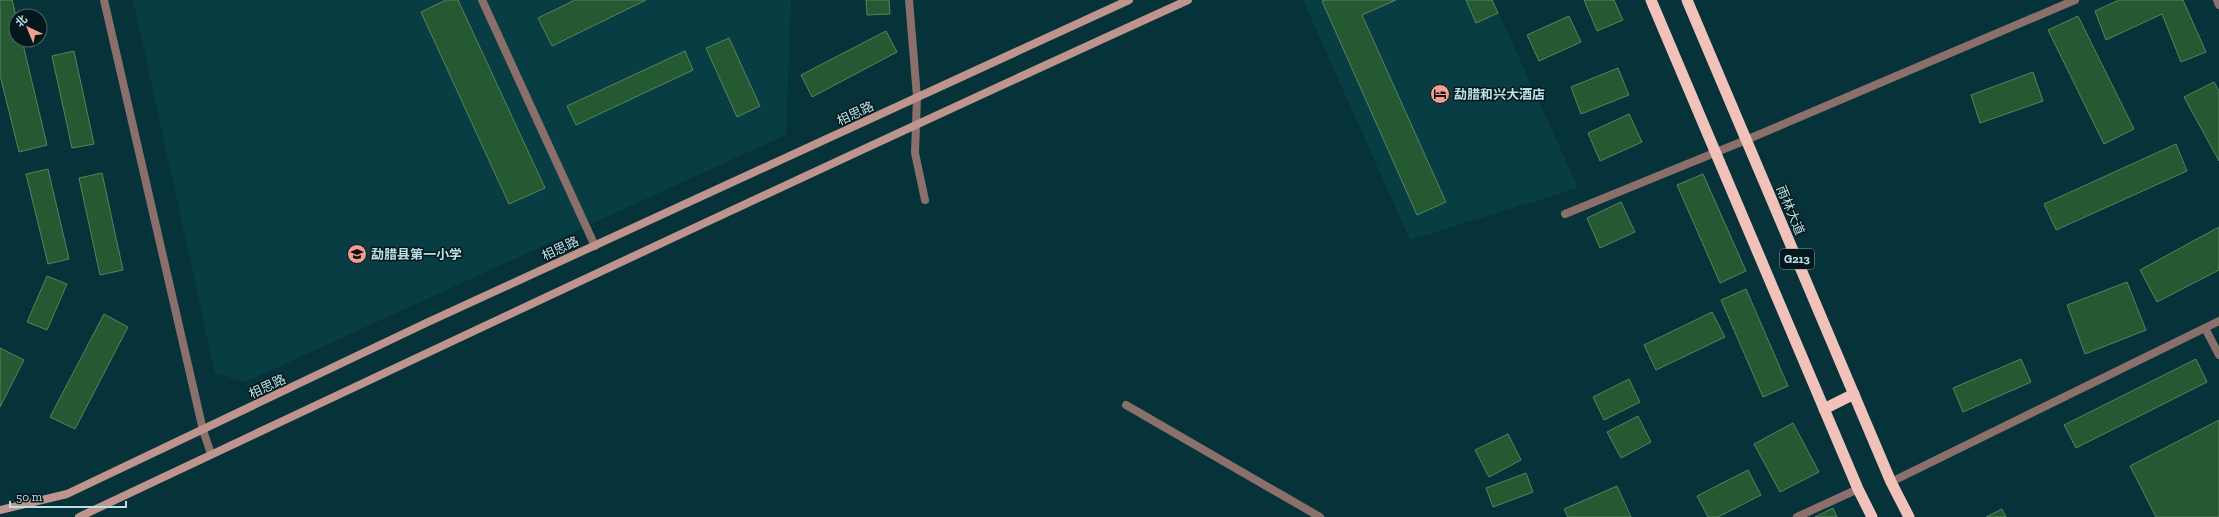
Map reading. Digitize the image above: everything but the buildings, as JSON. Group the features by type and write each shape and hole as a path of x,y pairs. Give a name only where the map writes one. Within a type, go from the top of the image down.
{"highway":[{"name":"G213","path":"1651,0 1858,489 1872,517"},
{"name":"雨林大道","path":"1687,0 1891,482 1909,517"},
{"path":"1824,409 1854,394"}],"main road":[{"name":"相思路","path":"0,510 67,494 426,323 1129,0"},
{"path":"79,517 436,347 916,124 1188,0"}],"street":[{"path":"104,0 203,430 211,454"},
{"path":"482,0 595,246"},
{"path":"909,0 917,98 915,153 925,200"},
{"path":"1565,214 1716,153 2075,0"},
{"path":"2217,0 2219,6"},
{"path":"1891,482 2219,320"},
{"path":"2205,328 2219,355"},
{"path":"1126,405 1320,517"},
{"path":"1797,517 1858,489"}],"shaded area":[{"name":"勐腊县第一小学","path":"133,0 791,0 786,135 245,382 215,373"},
{"name":"勐腊和兴大酒店","path":"1303,0 1493,0 1578,188 1410,240"}],"place":[{"name":"勐腊和兴大酒店","path":"1440,94"},
{"name":"勐腊县第一小学","path":"357,254"}]}
